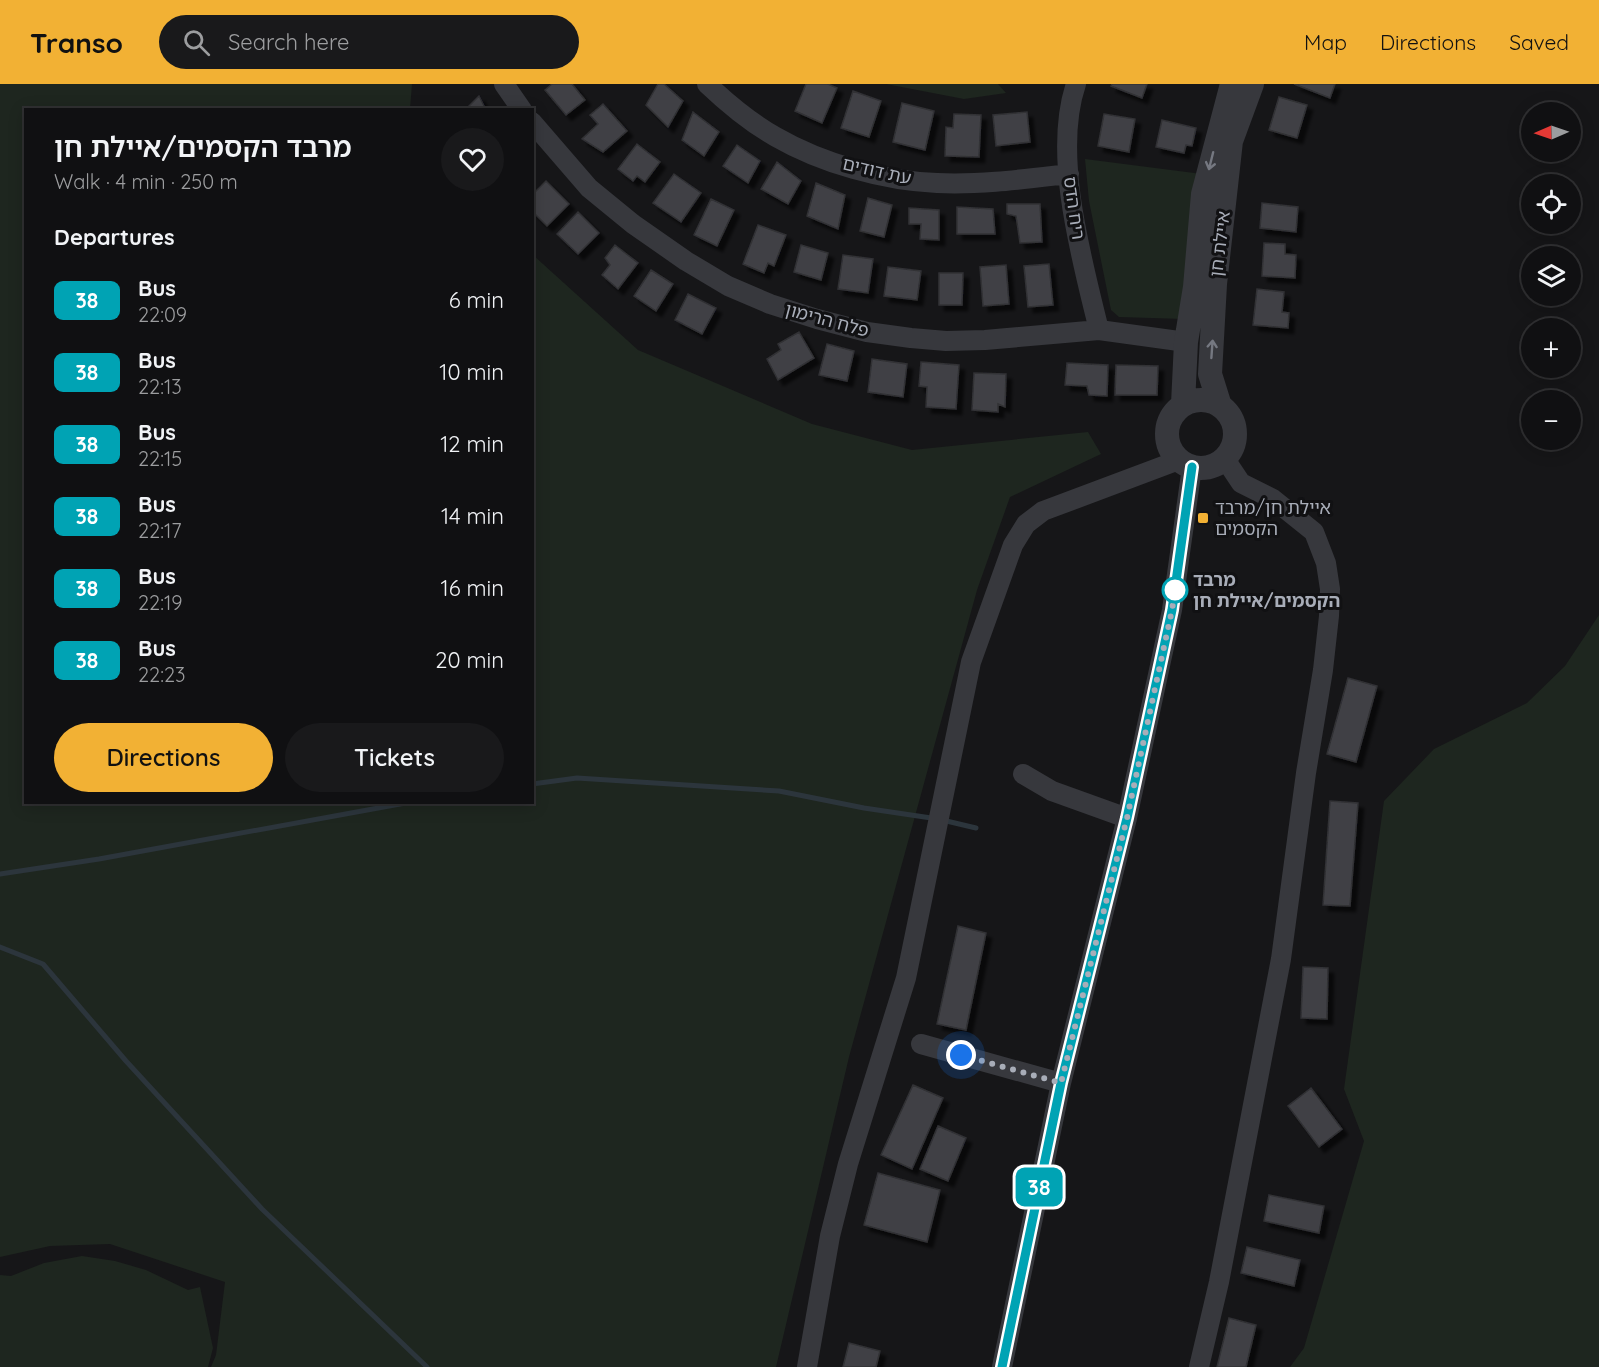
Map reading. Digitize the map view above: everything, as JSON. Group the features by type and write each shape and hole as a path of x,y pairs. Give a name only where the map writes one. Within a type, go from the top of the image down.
{"street":[{"path":"504,84 521,108"},
{"name":"עת דודים","path":"707,84 743,114 775,136 806,151 850,167 897,179 937,183 980,182 1069,174"},
{"path":"1183,404 1186,342 1195,287 1203,194 1232,84"},
{"name":"איילת חן","path":"1220,406 1210,374 1215,284 1231,141 1252,84"},
{"name":"ריח הדס","path":"1071,86 1067,138 1069,174 1080,245 1099,330"},
{"name":"פלח הרימון","path":"534,124 589,188 633,224 686,261 720,281 770,304 857,329 911,338 985,340 1099,330 1186,342"},
{"path":"807,1367 830,1236 848,1164 906,978 971,662 1013,545 1026,524 1043,511 1185,464 1204,468 1225,459 1232,450 1236,438 1234,423 1228,412 1209,400 1197,399 1183,404 1170,418 1167,430 1168,442 1171,451 1185,464"},
{"path":"1199,1367 1219,1282 1281,959 1305,773 1323,670 1330,589 1326,563 1314,532 1273,499 1241,483 1225,459"},
{"path":"1002,1367 1061,1083 1127,818 1172,610 1185,464"},
{"path":"1023,774 1052,791 1127,818"},
{"path":"921,1044 1061,1083"}],"shaded area":[{"path":"0,84 412,84 410,108 24,108 24,804 534,804 534,256 638,350 812,424 912,450 1088,432 1101,454 1010,497 977,590 849,1057 776,1367 211,1367 216,1355 225,1282 110,1244 50,1246 0,1257"},
{"path":"886,84 998,84 1006,93 964,99"},
{"path":"1085,159 1202,174 1184,319 1119,317 1111,310 1089,201"},
{"path":"1599,615 1599,1367 1290,1367 1304,1348 1364,1141 1344,1089 1384,801 1434,749 1527,703 1565,666"},
{"path":"82,1256 115,1261 146,1270 188,1290 200,1287 213,1348 208,1367 0,1367 0,1275 11,1276 44,1263"}],"building":[{"path":"552,84 572,84 585,100 566,115 545,90"},
{"path":"658,84 664,84 683,101 668,127 646,105"},
{"path":"806,84 828,84 837,88 822,123 795,111"},
{"path":"1112,84 1147,84 1142,98 1111,86"},
{"path":"1294,84 1335,84 1330,98"},
{"path":"853,91 881,101 869,137 841,128"},
{"path":"479,96 485,108 467,108"},
{"path":"1279,97 1307,105 1297,138 1269,130"},
{"path":"902,103 934,111 925,150 893,142"},
{"path":"603,104 627,131 603,152 582,139 598,124 590,115"},
{"path":"693,112 719,132 704,156 682,140"},
{"path":"1027,112 1030,142 996,146 993,115"},
{"path":"954,114 981,115 979,157 945,156 946,127 953,128"},
{"path":"1104,114 1135,119 1129,152 1098,146"},
{"path":"1162,120 1196,128 1192,146 1186,145 1184,153 1156,147"},
{"path":"637,144 660,162 645,182 637,176 633,181 618,169"},
{"path":"737,145 760,161 748,183 723,166"},
{"path":"777,162 801,181 788,204 761,189"},
{"path":"674,174 701,193 681,222 653,203"},
{"path":"546,181 569,204 547,226 534,213 534,193"},
{"path":"816,183 845,195 838,229 807,216"},
{"path":"868,198 892,205 884,237 860,231"},
{"path":"711,199 734,210 717,246 694,235"},
{"path":"1262,203 1298,207 1296,232 1260,228"},
{"path":"1007,204 1040,204 1042,242 1020,243 1016,216 1007,214"},
{"path":"957,207 993,209 995,234 957,234"},
{"path":"909,208 939,210 939,240 920,239 921,224 909,224"},
{"path":"578,212 599,233 578,254 557,234"},
{"path":"758,225 786,235 774,266 768,263 764,273 743,264"},
{"path":"1264,243 1285,244 1285,254 1296,255 1295,278 1262,276"},
{"path":"615,245 638,263 618,289 602,275 610,265 605,258"},
{"path":"801,245 828,253 821,280 794,272"},
{"path":"843,255 873,259 868,293 838,289"},
{"path":"1049,264 1053,305 1028,307 1024,266"},
{"path":"1006,265 1009,304 983,306 980,267"},
{"path":"888,267 921,271 917,300 884,296"},
{"path":"651,270 673,284 656,311 634,296"},
{"path":"939,273 963,273 962,305 939,305"},
{"path":"1257,289 1284,292 1282,312 1289,313 1288,328 1253,325"},
{"path":"688,294 716,308 702,334 675,320"},
{"path":"799,332 814,358 778,380 767,359 781,350 778,344"},
{"path":"827,344 854,351 847,381 819,375"},
{"path":"872,359 907,364 903,397 868,392"},
{"path":"921,362 959,365 956,409 926,407 927,387 919,386"},
{"path":"1067,363 1108,365 1107,396 1089,395 1087,386 1065,385"},
{"path":"1116,365 1158,366 1157,395 1115,395"},
{"path":"974,373 1006,374 1005,407 998,404 998,412 972,410"},
{"path":"1348,678 1377,686 1356,762 1327,754"},
{"path":"1330,801 1358,803 1350,906 1323,905"},
{"path":"958,926 986,933 966,1030 937,1024"},
{"path":"1303,967 1328,968 1327,1019 1301,1018"},
{"path":"913,1085 943,1098 912,1169 881,1155"},
{"path":"1311,1088 1342,1129 1319,1147 1288,1106"},
{"path":"938,1126 966,1138 948,1181 920,1169"},
{"path":"878,1173 940,1190 927,1242 864,1225"},
{"path":"1269,1195 1324,1206 1319,1233 1264,1221"},
{"path":"1247,1247 1300,1260 1294,1286 1241,1273"},
{"path":"1229,1318 1256,1325 1246,1367 1217,1367"},
{"path":"849,1343 880,1351 876,1367 843,1367"}],"waterway":[{"path":"534,784 577,778 779,791 864,808 938,819 976,828"},
{"path":"0,874 99,859 400,804"},
{"path":"0,947 43,964 126,1061 262,1209 427,1367"}],"bus line":[{"name":"38","path":"1002,1367 1061,1083 1127,818 1172,610 1192,467"}],"place":[{"name":"איילת חן/מרבד הקסמים","path":"1203,518"},
{"name":"מרבד הקסמים/איילת חן","path":"1175,590"}],"route":[{"path":"961,1055 1061,1083 1127,818 1175,590"}]}
